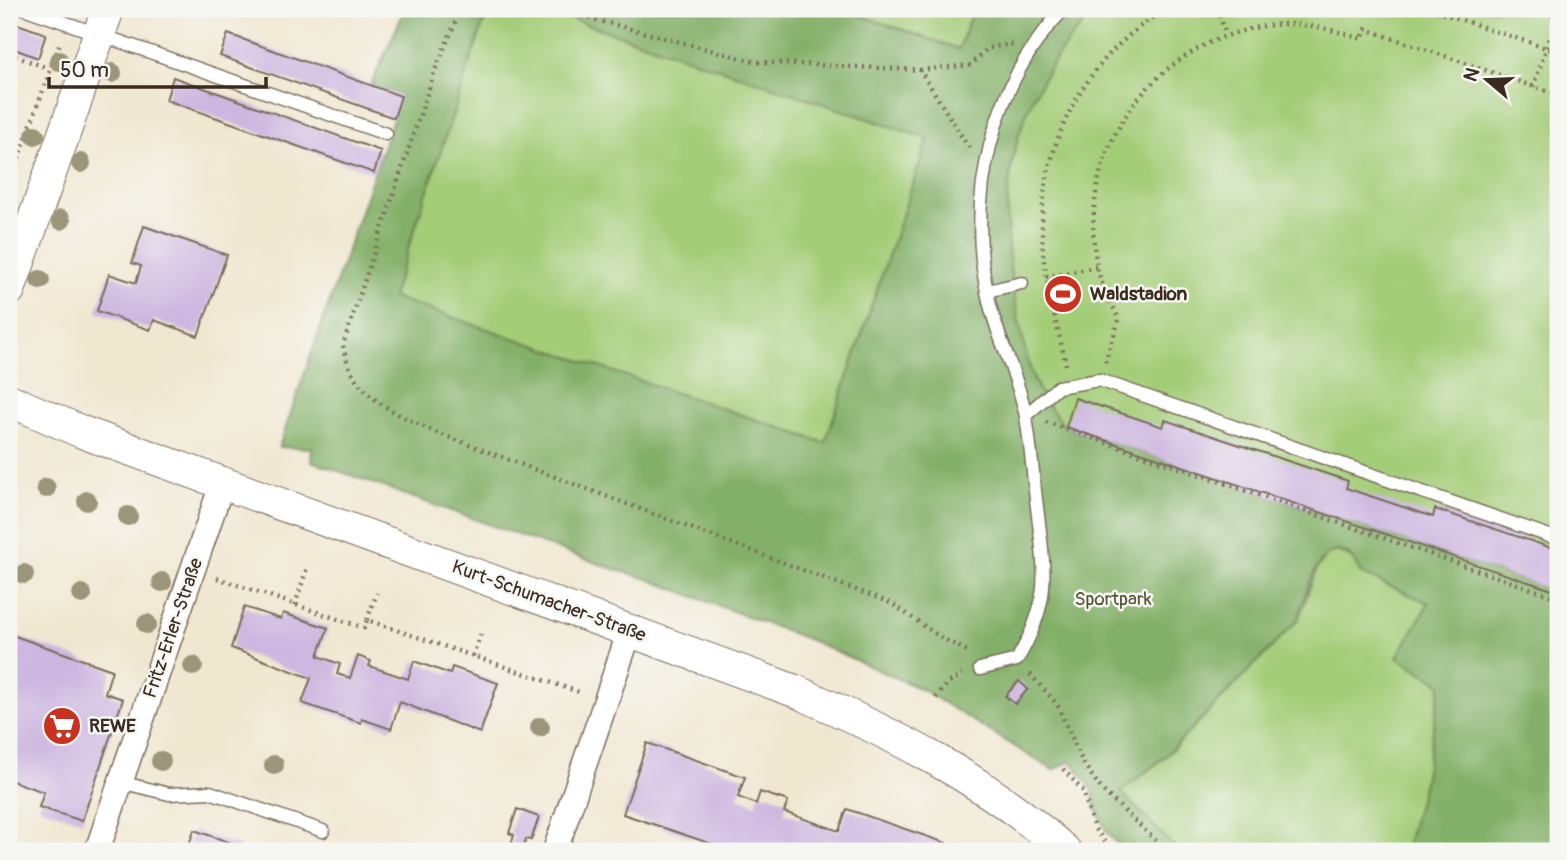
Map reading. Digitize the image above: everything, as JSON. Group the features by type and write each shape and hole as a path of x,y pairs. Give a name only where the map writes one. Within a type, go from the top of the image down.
{"street":[{"path":"9,290 103,21"},
{"name":"Kurt-Schumacher-Straße","path":"9,400 82,432 222,484 773,681 871,725 965,777 1020,814 1065,851"},
{"name":"Fritz-Erler-Straße","path":"97,851 222,484"},
{"path":"555,851 630,630"}],"lane":[{"path":"26,9 67,23 103,21 386,134"},
{"path":"980,669 998,667 1017,660 1035,628 1043,601 1045,571 1026,415 987,291 982,262 984,172 1006,96 1037,41 1064,9"},
{"path":"987,291 1022,283"},
{"path":"1026,415 1058,387 1099,380 1558,539"},
{"path":"120,782 169,794 210,792 323,831"}],"path":[{"path":"461,9 435,70 343,345 348,369 362,388 394,412 435,432 891,603 940,638 998,667"},
{"path":"555,9 756,62 920,70 971,65 988,48 1037,41"},
{"path":"1067,370 1044,278 1043,194 1050,163 1064,122 1100,63 1130,33 1167,9"},
{"path":"1217,9 1226,36"},
{"path":"1429,9 1558,52"},
{"path":"9,185 67,23"},
{"path":"1099,380 1119,320 1097,267 1093,202 1105,152 1132,104 1174,62 1226,36 1275,24 1324,27 1362,38 1366,29 1558,95"},
{"path":"1532,87 1549,40"},
{"path":"9,54 45,67"},
{"path":"920,70 984,172"},
{"path":"1044,278 1097,267"},
{"path":"1026,415 1558,598"},
{"path":"295,605 307,568"},
{"path":"206,575 363,628 377,593"},
{"path":"367,620 590,696"},
{"path":"473,656 482,630"},
{"path":"1017,660 1057,704 1083,763 1102,790 1167,851"},
{"path":"936,698 948,683 967,672 980,669"},
{"path":"1063,769 1083,791 1094,828 1112,851"}],"green space":[{"name":"Sportpark","path":"405,9 488,9 392,297 825,443 928,139 542,9 841,9 959,49 973,9 1097,9 1067,43 1043,78 1026,115 1014,152 1008,190 1007,231 1011,273 1025,350 1038,388 1066,427 1558,592 1558,851 1405,851 1424,782 1441,684 1397,657 1429,603 1360,573 1352,558 1343,552 1326,556 1319,565 1298,620 1165,756 1121,792 1178,851 1123,851 1107,832 1094,804 1093,790 1071,761 1053,770 921,689 810,640 645,578 311,461 312,448 279,447 401,96 371,85"},
{"path":"488,9 542,9 928,139 825,443 392,297"},
{"path":"841,9 973,9 959,49"},
{"path":"1097,9 1558,9 1558,592 1066,427 1054,413 1033,376 1018,317 1007,231 1008,190 1014,152 1026,115 1043,78 1067,43"},
{"path":"1337,551 1355,560 1360,573 1429,603 1397,657 1441,684 1424,782 1405,851 1178,851 1120,793 1166,756 1298,620 1317,568 1328,554"}],"building":[{"path":"9,21 46,34 38,58 9,47"},
{"path":"228,34 401,96 394,118 220,56"},
{"path":"173,77 381,151 374,173 166,100"},
{"path":"144,226 227,255 198,336 154,320 150,330 97,311 109,274 136,283 141,266 132,263"},
{"path":"1075,398 1163,427 1165,420 1348,481 1346,488 1433,517 1435,509 1558,550 1558,592 1066,427"},
{"path":"244,607 281,619 283,613 328,628 318,656 340,664 337,674 350,678 358,656 371,661 369,666 408,679 414,661 450,674 452,667 498,683 480,733 400,702 391,729 362,719 361,723 302,703 311,678 231,648"},
{"name":"REWE","path":"9,634 112,670 105,693 123,699 82,821 39,807 44,792 9,780"},
{"path":"1019,681 1028,689 1015,704 1005,696"},
{"path":"647,743 745,777 738,797 756,804 760,792 788,801 784,812 839,831 847,809 946,843 943,851 719,851 721,847 623,814"},
{"path":"517,809 539,817 531,840 526,839 522,851 509,851 514,835 509,833"},
{"path":"194,830 240,846 239,851 187,851"}],"place":[{"name":"Waldstadion","path":"1063,294"},
{"name":"REWE","path":"62,726"}]}
